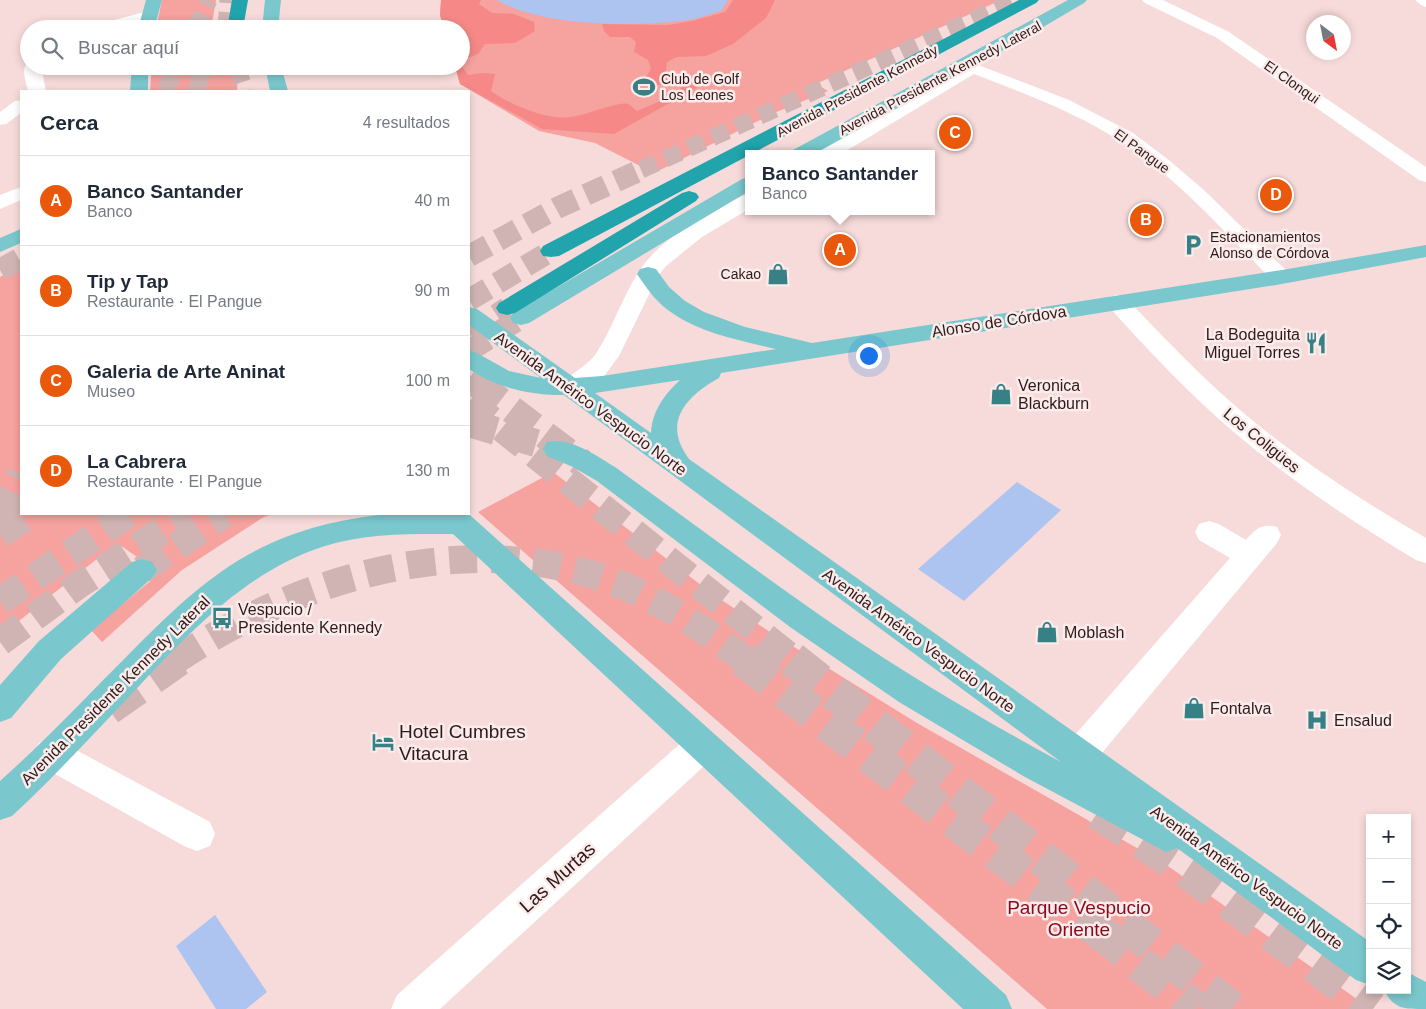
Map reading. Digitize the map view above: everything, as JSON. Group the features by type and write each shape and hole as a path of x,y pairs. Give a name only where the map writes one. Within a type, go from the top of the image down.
{"highway":[{"path":"237,20 240,0"},
{"name":"Avenida Presidente Kennedy","path":"551,252 1031,0"},
{"path":"762,150 822,109"},
{"path":"518,313 644,226 745,162"}],"main road":[{"path":"149,20 154,0"},
{"path":"271,20 273,0"},
{"name":"Avenida Presidente Kennedy Lateral","path":"807,150 847,126 1047,21 1079,0"},
{"path":"973,68 1047,21"},
{"path":"139,90 140,75"},
{"path":"275,75 279,90"},
{"path":"518,313 745,186"},
{"path":"0,233 20,223"},
{"path":"0,246 20,236"},
{"name":"Alonso de Córdova","path":"470,359 508,380 535,387 571,388 1282,277 1426,250"},
{"path":"0,265 20,255"},
{"path":"648,274 654,285 672,303 700,319 756,337 814,351"},
{"name":"Avenida Américo Vespucio Norte","path":"470,315 1366,963"},
{"path":"679,466 668,449 665,436 664,425 671,405 676,397 695,379 720,366"},
{"path":"556,449 582,460 606,474 830,639 959,723 1068,785 1245,876"},
{"path":"456,518 992,1009"},
{"name":"Avenida Presidente Kennedy Lateral","path":"0,804 52,754 167,635 214,591 252,565 285,548 323,535 390,524 456,518"},
{"path":"0,693 142,570"},
{"path":"0,708 50,650"},
{"path":"1410,994 1426,1006"}],"street":[{"name":"El Clonqui","path":"1150,0 1223,35 1426,176"},
{"name":"Avenida Presidente Kennedy Lateral","path":"834,150 973,68"},
{"name":"El Pangue","path":"973,68 1064,105 1108,126 1144,149 1178,178 1282,277"},
{"path":"33,75 37,90"},
{"path":"0,120 20,106"},
{"path":"0,203 20,193"},
{"path":"571,388 593,373 607,356 648,274 668,251 682,240 745,202"},
{"name":"Los Coligües","path":"1118,302 1193,381 1264,444 1337,497 1426,552"},
{"path":"1079,755 1258,545 1209,532"},
{"name":"Las Murtas","path":"411,1009 703,745"},
{"path":"52,754 197,834"}],"green space":[{"path":"162,0 216,0 213,20 158,20"},
{"name":"Club de Golf Los Leones","path":"441,0 1001,0 816,84 828,91 774,113 654,173 595,143 539,131 460,84 458,75 470,75 470,20 441,20"},
{"path":"151,75 238,75 237,90 150,90"},
{"path":"20,267 20,515 270,515 182,570 102,642 91,630 160,573 117,543 0,636 0,277"},
{"name":"Parque Vespucio Oriente","path":"553,472 714,595 773,634 917,723 1165,864 1371,1009 1047,1009 478,512"}],"shaded area":[{"path":"441,0 481,0 479,4 492,13 514,14 534,22 535,31 515,43 485,44 478,54 470,57 470,20 441,20"},
{"path":"733,0 775,0 766,18 733,44 706,56 677,57 667,62 666,71 674,79 667,85 649,85 645,78 651,69 648,60 634,52 636,42 630,37 610,37 604,31 602,24 668,25 692,21 725,12"},
{"path":"495,74 491,91 529,110 540,114 561,117 577,116 624,104 637,111 670,97 686,84 698,87 614,134 542,129 460,84 458,75"}],"water":[{"path":"497,0 728,0 722,10 693,19 644,24 618,24 591,23 539,16 516,9"},
{"path":"1017,482 1061,510 964,601 918,569"},
{"path":"215,915 267,992 246,1009 216,1009 176,946"}],"tunnel":[{"path":"199,20 209,0"},
{"path":"227,20 228,0"},
{"path":"641,170 1016,0"},
{"path":"165,90 173,75"},
{"path":"197,90 201,75"},
{"path":"240,75 245,90"},
{"path":"470,255 559,207 643,169"},
{"path":"470,299 551,251"},
{"path":"0,270 20,259"},
{"path":"470,332 507,308"},
{"path":"470,350 521,318"},
{"path":"470,379 479,386"},
{"path":"478,384 582,463"},
{"path":"470,403 794,660"},
{"path":"470,423 556,449"},
{"path":"0,517 20,476"},
{"path":"0,534 29,515"},
{"path":"0,601 127,515"},
{"path":"0,642 81,583 186,515"},
{"path":"142,570 223,515"},
{"path":"176,660 222,632 270,607 321,587 374,572 428,562 483,559 537,563 590,574 632,589 671,610 745,660"},
{"path":"108,708 178,659"},
{"path":"743,659 1111,940"},
{"path":"792,659 1232,1009"},
{"path":"1098,812 1194,876 1373,1009"},
{"path":"1098,930 1111,940"},
{"path":"1111,940 1196,1009"}],"place":[{"name":"Club de Golf Los Leones","path":"644,87"},
{"name":"Galeria de Arte Aninat","path":"955,133"},
{"name":"La Cabrera","path":"1276,195"},
{"name":"Tip y Tap","path":"1146,220"},
{"name":"Estacionamientos Alonso de Córdova","path":"1193,245"},
{"name":"Banco Santander","path":"840,250"},
{"name":"Cakao","path":"778,274"},
{"name":"La Bodeguita Miguel Torres","path":"1316,343"},
{"name":"Veronica Blackburn","path":"1001,394"},
{"name":"Vespucio / Presidente Kennedy","path":"222,618"},
{"name":"Moblash","path":"1047,632"},
{"name":"Fontalva","path":"1194,708"},
{"name":"Ensalud","path":"1317,720"},
{"name":"Hotel Cumbres Vitacura","path":"383,742"}]}
